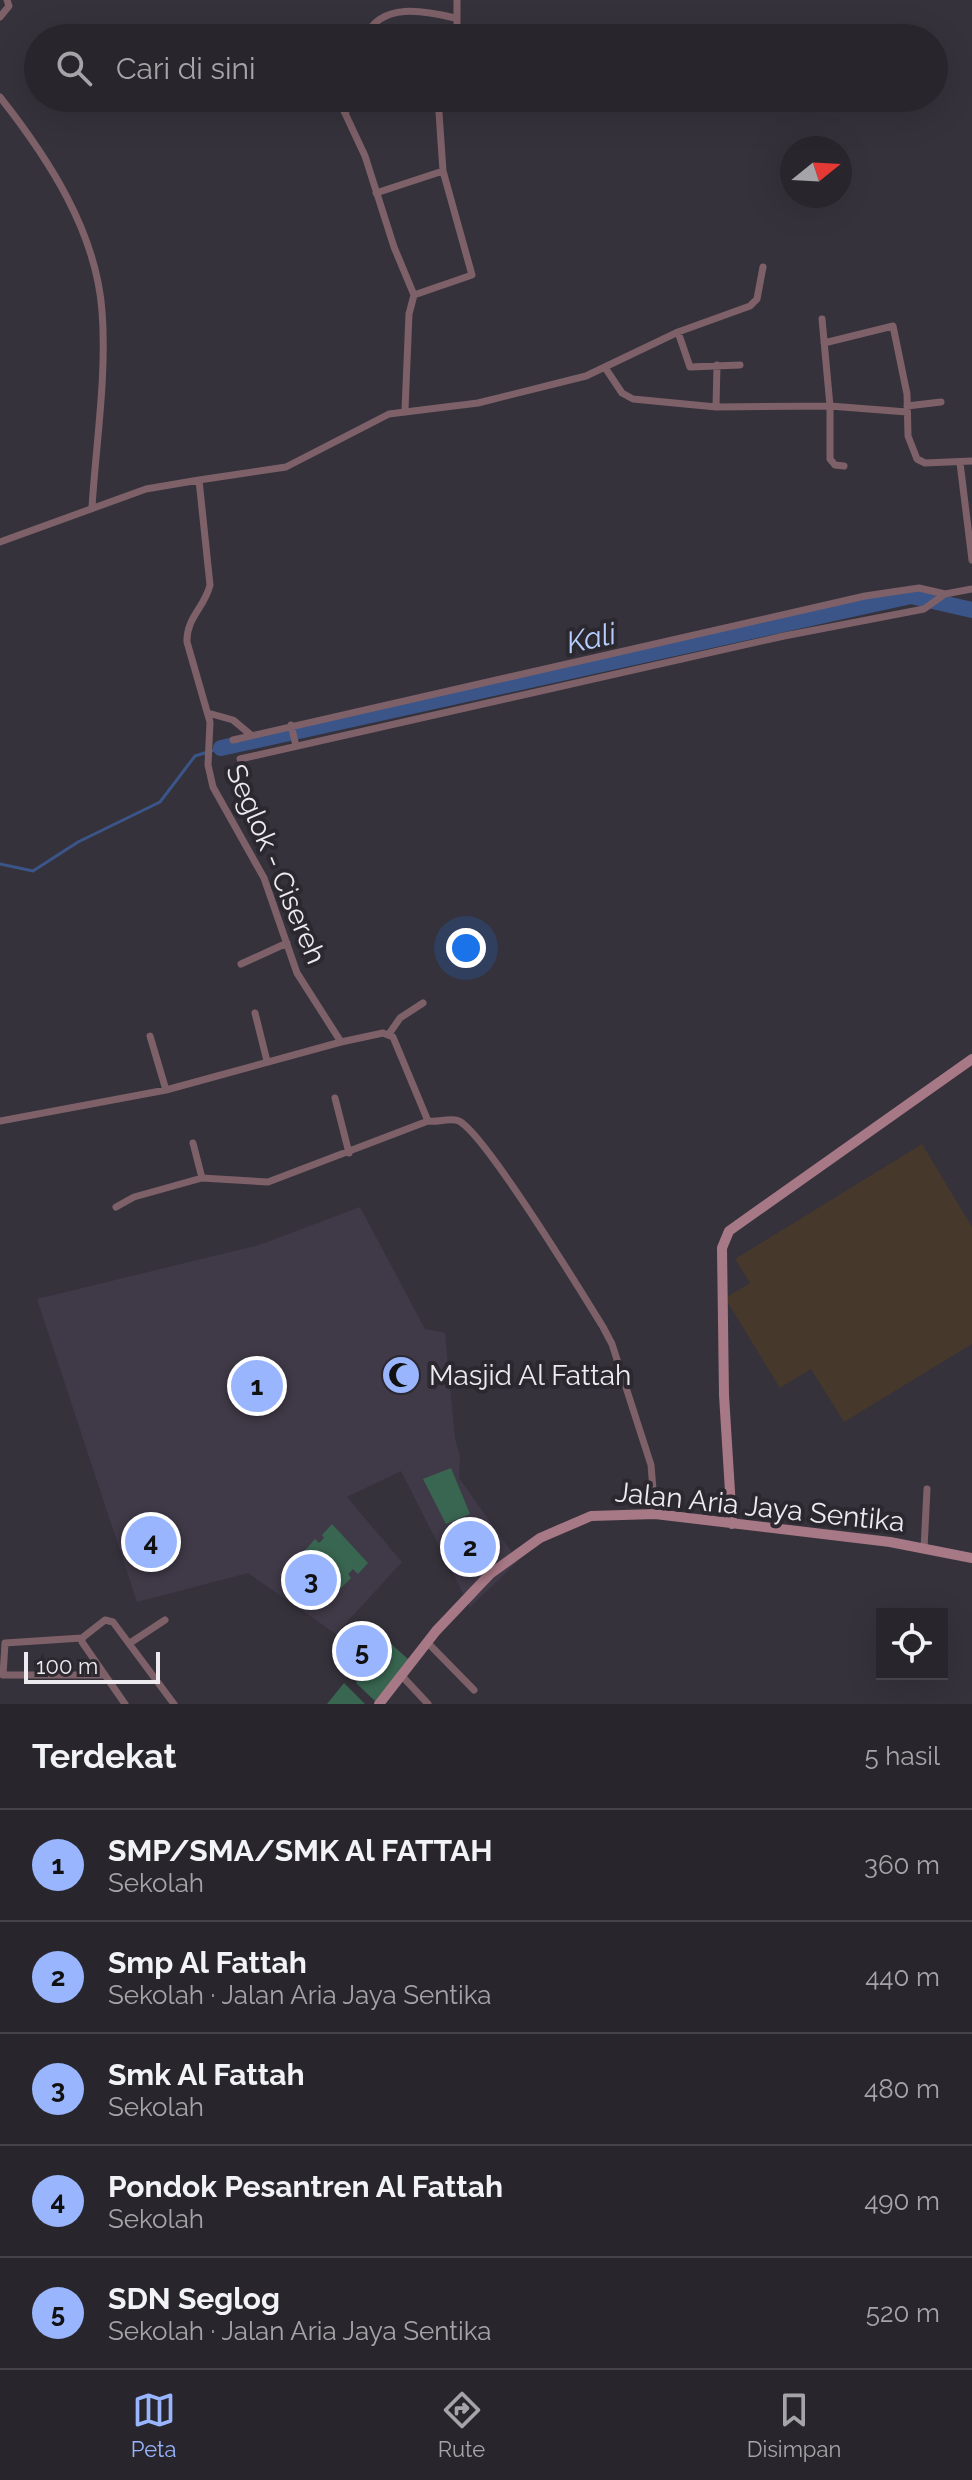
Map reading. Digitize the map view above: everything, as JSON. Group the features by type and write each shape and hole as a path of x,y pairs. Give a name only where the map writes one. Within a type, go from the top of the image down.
{"street":[{"path":"0,17 9,6 7,0"},
{"path":"456,24 457,0"},
{"path":"377,24 383,17 418,10 455,18"},
{"path":"0,97 61,186 81,225 94,263 102,310 92,507"},
{"path":"344,112 362,148 414,295 409,314 405,410"},
{"path":"414,295 472,275 443,171 439,112"},
{"path":"376,193 443,171"},
{"path":"0,542 146,489 286,467 352,435 372,421 405,410 478,403 606,369 634,350 750,306 757,299 763,267"},
{"path":"822,319 830,406 830,459 835,465 844,466"},
{"path":"824,343 893,326 907,409 908,436 917,459 925,463 972,461"},
{"path":"678,332 683,339 687,365 740,365"},
{"path":"716,407 717,365"},
{"path":"606,369 622,393 633,399 716,407 907,409 941,402"},
{"path":"960,463 972,560"},
{"name":"Seglok - Cisereh","path":"199,480 210,585 207,597 186,629 208,713 208,765 213,787 264,878 297,973 341,1042"},
{"path":"233,740 865,596 919,588 945,594 972,589"},
{"path":"240,759 295,743 769,639 924,609 945,594"},
{"path":"208,713 233,720 251,735"},
{"path":"291,727 295,743"},
{"path":"241,964 287,943"},
{"path":"0,1121 166,1090 341,1042 389,1034 400,1018 423,1003"},
{"path":"255,1013 267,1061"},
{"path":"389,1034 428,1121"},
{"path":"150,1036 166,1090"},
{"path":"732,1524 724,1395 722,1248 729,1231 972,1059"},
{"path":"335,1098 349,1153"},
{"path":"116,1207 134,1197 202,1178 268,1182 428,1121 453,1120 467,1128 506,1176 612,1344 651,1465 655,1514"},
{"path":"193,1143 202,1178"},
{"path":"924,1549 927,1489"},
{"name":"Jalan Aria Jaya Sentika","path":"379,1704 490,1574 540,1538 591,1516 655,1514 890,1542 972,1558"},
{"path":"103,1675 2,1675 5,1643 82,1638 109,1620 130,1643 174,1704"},
{"path":"130,1643 165,1620"},
{"path":"82,1638 103,1675 125,1704"},
{"path":"428,1643 474,1690"},
{"path":"402,1676 428,1704"}],"shaded area":[{"path":"922,1144 972,1227 972,1344 844,1422 811,1369 780,1388 725,1298 750,1283 735,1259"},
{"path":"360,1207 425,1329 445,1333 455,1439 460,1456 459,1478 518,1561 470,1607 401,1471 347,1497 402,1562 336,1634 248,1573 137,1602 37,1299 259,1245"}],"green space":[{"path":"451,1468 470,1514 446,1524 423,1479"},
{"path":"332,1524 368,1563 358,1574 353,1569 348,1574 351,1578 339,1590 302,1554 315,1539 319,1543 324,1538 322,1535"},
{"path":"390,1643 409,1660 375,1701 356,1683"},
{"path":"344,1683 365,1704 327,1704"}],"waterway":[{"name":"Kali","path":"221,748 911,596 972,610"},
{"path":"0,864 33,871 78,842 160,802 195,756 221,748"}],"place":[{"name":"Masjid Al Fattah","path":"401,1375"},
{"name":"SMP/SMA/SMK Al FATTAH","path":"257,1386"},
{"name":"Pondok Pesantren Al Fattah","path":"151,1542"},
{"name":"Smp Al Fattah","path":"470,1547"},
{"name":"Smk Al Fattah","path":"311,1580"},
{"name":"SDN Seglog","path":"362,1651"}]}
